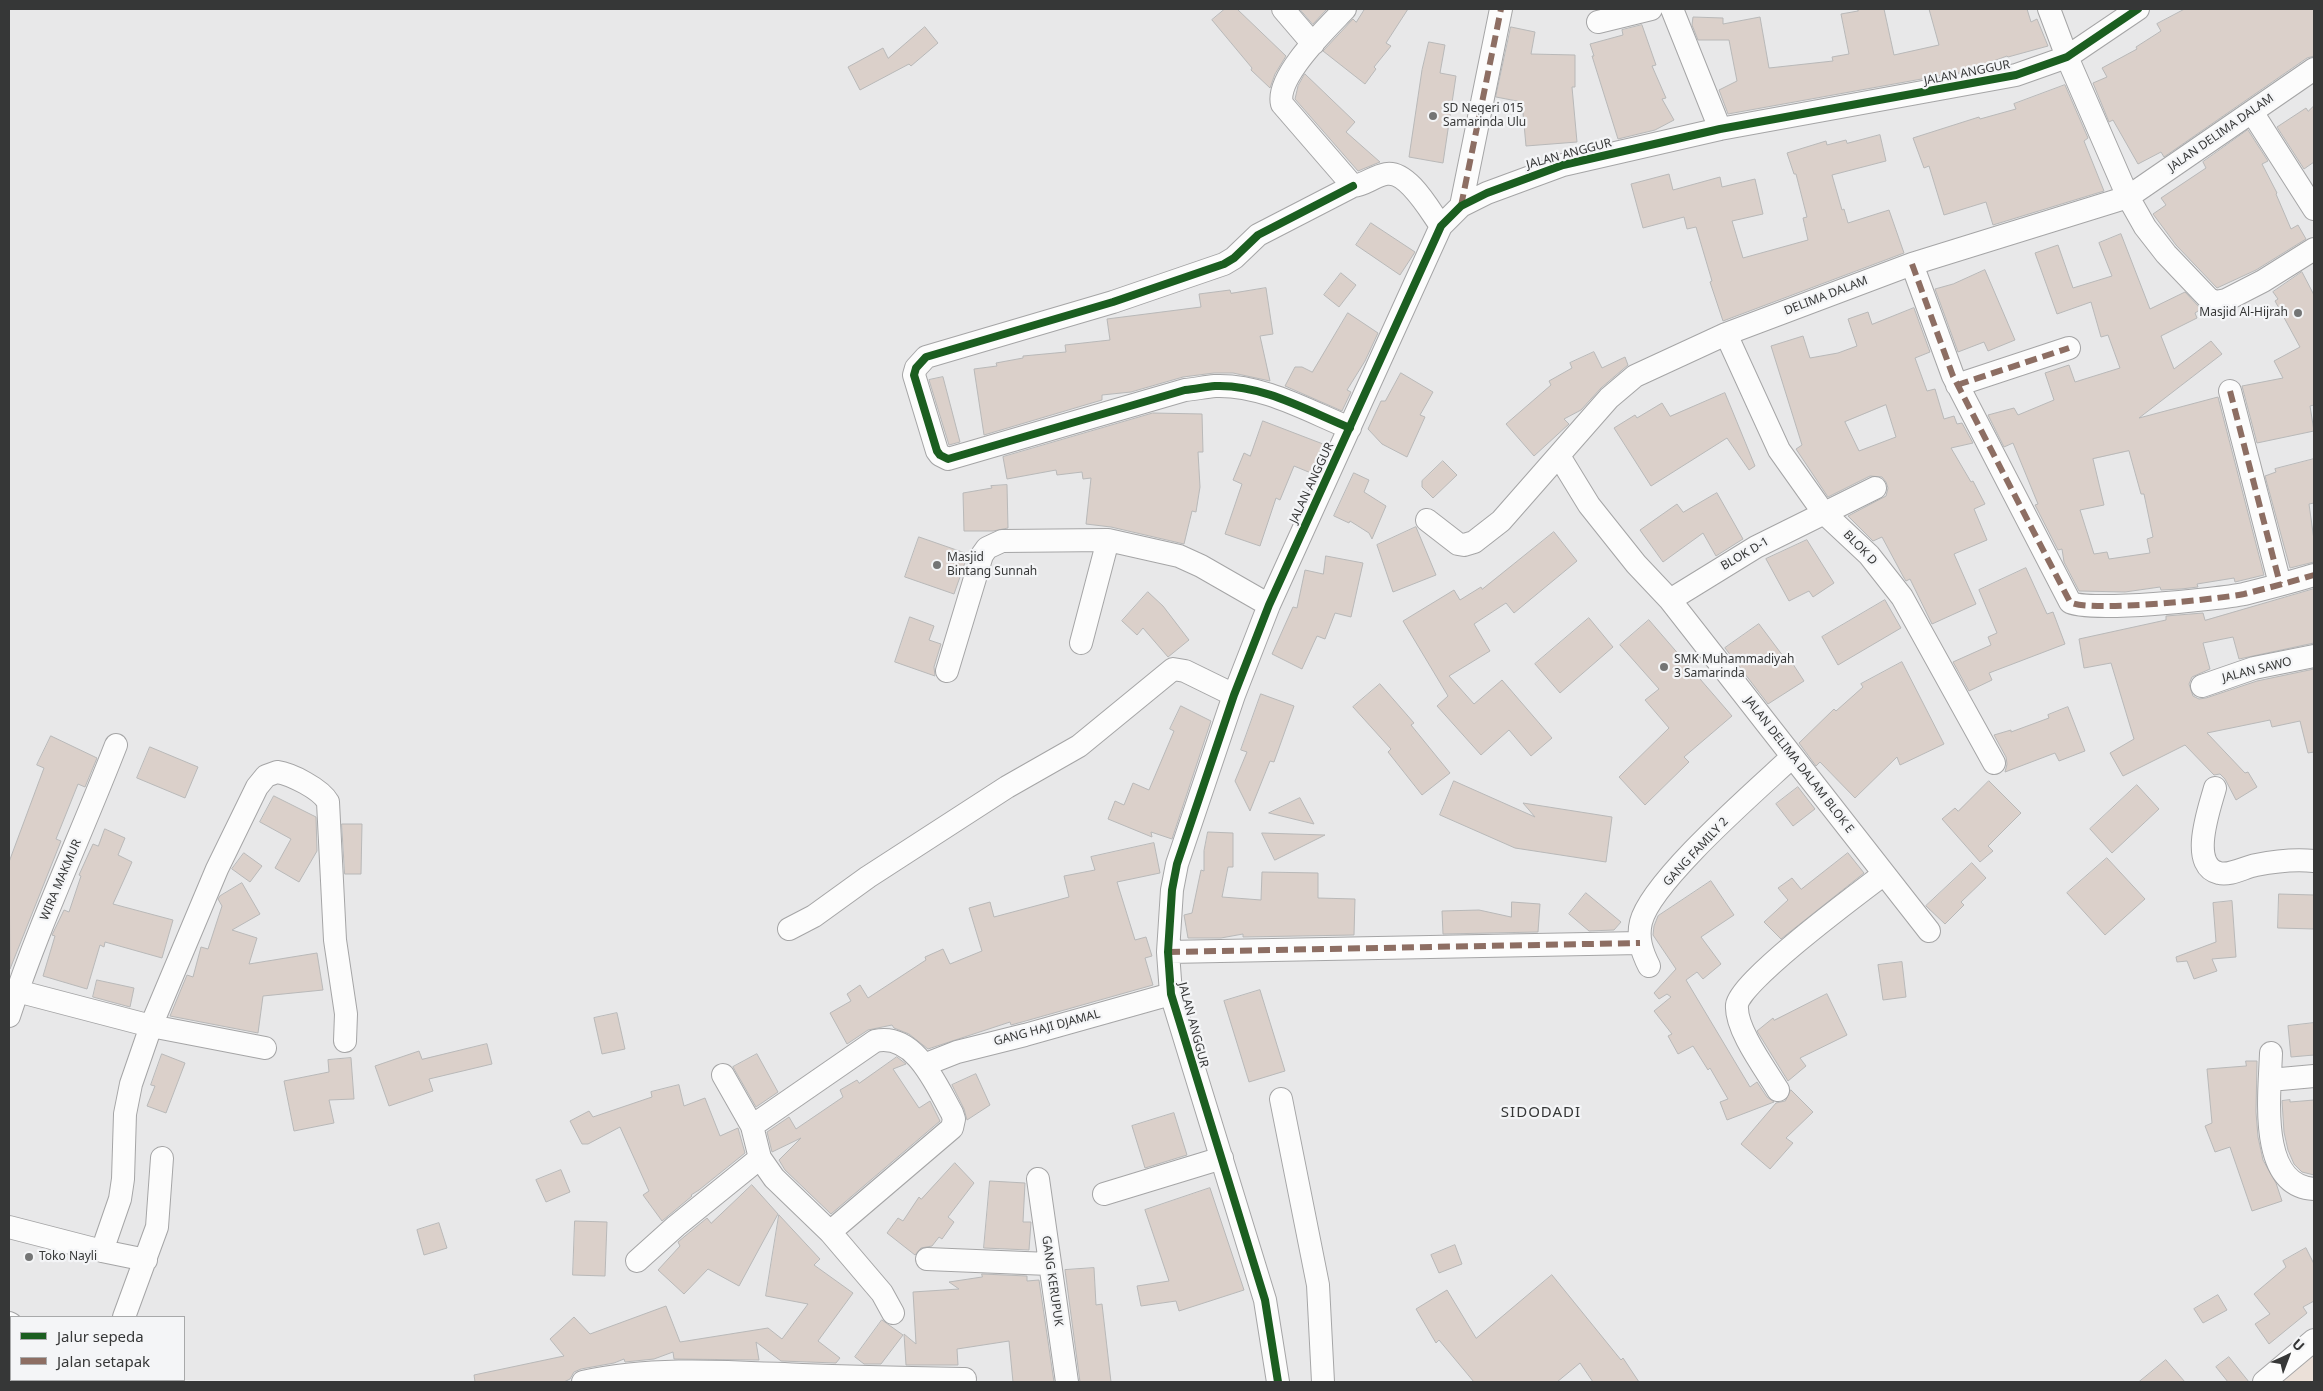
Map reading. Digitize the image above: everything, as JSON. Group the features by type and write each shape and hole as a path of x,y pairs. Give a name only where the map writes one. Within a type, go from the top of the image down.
{"street":[{"path":"1283,9 1313,44"},
{"path":"1345,9 1313,44 1284,84 1280,98 1282,104 1353,186"},
{"path":"1461,206 1502,9"},
{"path":"1598,22 1651,9"},
{"path":"1672,9 1720,129"},
{"path":"2049,9 2067,57 2128,198 2166,254 2213,302 2226,300 2264,281 2314,249"},
{"name":"JALAN ANGGUR","path":"1278,1382 1273,1338 1265,1300 1171,994 1168,952 1172,890 1177,864 1234,695 1269,605 1441,226 1461,206 1521,179 1563,165 1720,129 2016,75 2067,57 2138,9"},
{"name":"JALAN DELIMA DALAM","path":"2128,198 2314,70"},
{"path":"2252,112 2314,209"},
{"path":"1350,428 1251,390 1215,386 1185,390 948,459 937,451 914,375 916,368 926,356 1113,302 1224,264 1234,258 1258,235 1353,186 1388,174 1399,176 1418,193 1441,226"},
{"name":"DELIMA DALAM","path":"1427,520 1458,544 1464,545 1474,542 1491,530 1514,508 1568,443 1624,383 1635,376 1726,334 1912,264 2128,198"},
{"path":"1912,264 1957,385 2068,600 2074,605 2110,606 2212,599 2243,594 2314,575"},
{"name":"BLOK D","path":"1726,334 1779,450 1824,512 1869,555 1902,597 1994,763"},
{"path":"1957,385 2069,348"},
{"path":"2230,391 2280,584"},
{"name":"JALAN DELIMA DALAM BLOK E","path":"1559,456 1588,505 1636,564 1670,600 1929,931"},
{"name":"BLOK D-1","path":"1670,600 1756,547 1875,488"},
{"path":"947,671 982,555 987,548 1002,541 1108,540 1179,556 1201,566 1269,605"},
{"path":"1081,643 1108,540"},
{"name":"JALAN SAWO","path":"2202,686 2254,668 2314,656"},
{"path":"789,928 814,916 868,877 1007,787 1079,746 1173,669 1185,670 1234,695"},
{"name":"WIRA MAKMUR","path":"9,1016 49,907 116,745"},
{"name":"GANG FAMILY 2","path":"1649,966 1640,943 1639,932 1643,915 1665,883 1727,818 1792,757"},
{"path":"102,1251 120,1200 123,1180 123,1132 128,1098 151,1026 217,868 257,787 266,776 277,772 314,788 325,796 328,802 335,940 346,1014 345,1041"},
{"path":"2215,788 2204,828 2203,852 2208,867 2214,871 2226,873 2274,861 2314,861"},
{"path":"1778,1090 1744,1033 1738,1010 1740,998 1751,983 1884,874"},
{"path":"1168,952 1640,943"},
{"path":"17,990 151,1026 265,1048"},
{"name":"GANG HAJI DJAMAL","path":"924,1064 957,1052 1171,994"},
{"path":"752,1126 875,1041 893,1040 902,1044 924,1064 952,1113 954,1119 952,1128 830,1232"},
{"path":"2271,1053 2270,1134 2275,1151 2289,1179 2300,1186 2314,1189"},
{"path":"723,1075 752,1126 760,1158 774,1178 830,1232 882,1293 893,1313"},
{"path":"2270,1080 2314,1076"},
{"path":"1282,1099 1318,1285 1323,1382"},
{"path":"124,1316 157,1227 162,1158"},
{"path":"637,1261 676,1226 760,1158"},
{"path":"1104,1194 1222,1158"},
{"name":"GANG KERUPUK","path":"1038,1179 1067,1382"},
{"path":"9,1227 102,1251 146,1260"},
{"path":"927,1259 1049,1264"},
{"path":"2264,1382 2314,1340"},
{"path":"585,1382 638,1375 706,1371 860,1378 965,1379"}],"shaded area":[{"path":"2314,1329 2314,1382 2251,1382"}],"building":[{"path":"1225,9 1237,9 1286,56 1275,74 1270,88 1251,70 1252,68 1212,20"},
{"path":"1300,9 1327,9 1313,24"},
{"path":"1365,9 1408,9 1386,43 1391,46 1374,67 1376,69 1365,84 1323,51 1353,19 1356,22"},
{"path":"1857,9 1884,9 1894,55 1939,45 1929,9 2027,9 2031,22 2037,19 2048,46 2007,56 1966,71 1728,114 1719,90 1737,81 1729,40 1698,40 1692,25 1693,17 1723,18 1723,24 1760,17 1769,68 1833,61 1832,57 1849,54 1841,14 1858,11"},
{"path":"2185,9 2314,9 2314,56 2307,58 2164,157 2161,152 2138,164 2113,120 2109,122 2093,83 2107,77 2102,68 2137,49 2136,47 2161,31 2157,24"},
{"path":"1642,25 1656,65 1652,66 1666,98 1662,99 1674,120 1655,130 1618,139 1590,44 1623,35 1622,30"},
{"path":"925,27 938,43 911,66 909,64 860,90 848,67 883,48 888,58"},
{"path":"1511,27 1535,32 1531,54 1575,55 1575,87 1572,87 1577,142 1526,146 1522,102 1496,97"},
{"name":"SD Negeri 015 Samarinda Ulu","path":"1429,42 1445,45 1440,73 1456,76 1443,163 1409,157 1422,70"},
{"path":"1305,74 1355,122 1346,132 1380,162 1358,171 1295,99 1298,86"},
{"path":"2065,85 2088,138 2084,141 2104,191 1993,225 1986,202 1944,215 1929,166 1924,168 1913,138 1979,117 1980,119 2016,109 2014,104"},
{"path":"2314,106 2314,162 2304,169 2277,127 2306,108 2308,111"},
{"path":"2248,130 2268,161 2262,164 2277,193 2291,229 2298,225 2306,239 2256,270 2217,288 2176,245 2153,214 2166,205 2161,198 2206,168 2203,162"},
{"path":"1880,135 1886,161 1832,175 1842,210 1844,209 1848,223 1889,210 1904,253 1723,321 1710,282 1712,281 1696,227 1687,229 1684,217 1643,228 1631,184 1669,174 1673,190 1720,177 1722,187 1755,179 1763,214 1732,221 1743,258 1808,240 1803,218 1807,217 1796,174 1794,174 1787,153 1826,141 1827,145 1846,140 1847,143"},
{"path":"1371,223 1415,252 1400,275 1356,245"},
{"path":"2121,234 2150,309 2185,292 2201,309 2195,313 2197,318 2161,336 2174,369 2211,341 2222,354 2139,418 2218,397 2264,575 2235,582 2234,578 2197,584 2198,587 2181,589 2161,590 2160,587 2125,592 2079,591 2064,562 2062,549 2058,550 2035,505 2038,504 2013,443 2004,447 1988,415 2014,408 2018,415 2054,400 2045,373 2069,365 2075,382 2120,368 2108,335 2101,337 2091,302 2057,314 2035,253 2058,245 2073,288 2112,276 2099,243","holes":["2129,451 2141,494 2144,494 2153,537 2147,539 2150,553 2109,559 2107,552 2094,554 2080,510 2104,505 2093,459"]},
{"path":"1985,270 2015,340 1988,351 1984,342 1958,352 1935,289 1953,284"},
{"path":"2302,272 2314,295 2314,405 2310,406 2314,431 2257,443 2242,386 2283,378 2274,361 2300,347 2275,301 2278,299 2273,292"},
{"path":"1341,273 1356,285 1339,307 1324,295"},
{"path":"1266,288 1273,334 1260,336 1270,381 1233,373 1214,373 1183,377 1131,392 1102,395 1102,400 984,435 974,369 997,366 996,363 1023,358 1023,356 1066,352 1065,345 1110,340 1107,319 1201,307 1199,294 1230,290 1231,293"},
{"path":"1914,308 1930,352 1915,358 1927,391 1935,389 1944,419 1954,416 1957,424 1962,423 1973,443 1951,448 1971,482 1973,481 1985,504 1974,509 1987,540 1954,554 1976,604 1932,624 1910,579 1906,581 1882,537 1873,541 1848,516 1886,496 1888,488 1886,482 1882,477 1870,476 1828,497 1796,449 1802,445 1771,346 1803,336 1810,358 1838,353 1857,346 1848,319 1868,312 1872,324","holes":["1886,405 1896,437 1859,451 1845,422"]},
{"path":"1348,313 1378,333 1365,361 1347,390 1351,392 1342,411 1285,386 1295,367 1302,367 1312,372"},
{"path":"1594,352 1602,368 1625,357 1628,365 1601,388 1581,410 1564,419 1569,424 1534,456 1506,424 1551,385 1549,381 1572,368 1570,363"},
{"path":"1401,373 1433,392 1420,415 1425,417 1407,457 1382,444 1368,429 1381,401 1385,401"},
{"path":"943,377 960,442 949,445 929,380"},
{"path":"1725,393 1755,466 1749,470 1727,438 1651,486 1614,428 1635,415 1637,418 1662,403 1670,416"},
{"path":"1153,413 1202,414 1203,452 1198,452 1200,487 1196,512 1192,511 1184,544 1111,527 1086,524 1091,478 1083,479 1082,472 1057,475 1056,470 1007,479 1003,457"},
{"path":"1263,421 1323,444 1311,473 1294,466 1280,500 1276,498 1260,546 1225,534 1242,484 1233,480 1244,453 1250,456"},
{"path":"2314,459 2314,503 2309,504 2314,540 2314,562 2290,568 2265,476 2276,472 2275,469"},
{"path":"1443,461 1457,475 1433,498 1422,487 1422,481"},
{"path":"1354,473 1369,480 1364,492 1386,506 1372,539 1369,533 1350,521 1349,523 1334,516"},
{"path":"1007,485 1008,528 993,531 964,531 963,493 992,488 991,486"},
{"path":"1717,493 1743,539 1716,556 1703,533 1663,562 1640,530 1677,504 1683,512"},
{"path":"1416,527 1436,575 1393,592 1377,545"},
{"path":"1554,532 1577,561 1514,613 1506,603 1474,624 1490,651 1449,676 1474,704 1502,680 1552,738 1531,756 1509,730 1481,755 1437,706 1448,696 1403,621 1454,590 1460,600 1481,587 1482,589"},
{"name":"Masjid Bintang Sunnah","path":"919,537 968,554 954,594 905,577"},
{"path":"1807,540 1834,583 1813,597 1809,591 1789,601 1766,559"},
{"path":"1326,556 1363,563 1351,617 1335,613 1325,639 1317,636 1302,669 1272,654 1293,607 1297,608 1305,570 1323,574"},
{"path":"2026,568 2047,614 2053,612 2065,644 1989,673 1992,680 1969,691 1953,662 1991,645 1988,637 1997,633 1979,590"},
{"path":"2314,589 2314,643 2239,659 2233,637 2203,643 2210,669 2192,677 2189,684 2193,696 2199,699 2257,681 2314,669 2314,752 2308,753 2300,721 2272,727 2270,720 2207,733 2245,773 2248,772 2257,787 2236,800 2225,779 2220,774 2214,775 2185,745 2123,776 2110,753 2134,739 2111,663 2084,668 2079,639 2166,620 2166,616 2203,613 2205,620"},
{"path":"1148,592 1163,606 1189,640 1168,657 1143,628 1137,635 1122,621"},
{"path":"1885,600 1901,628 1838,665 1822,637"},
{"path":"910,617 934,626 929,640 941,644 934,667 935,676 895,662"},
{"path":"1589,618 1613,647 1560,693 1535,664"},
{"name":"SMK Muhammadiyah 3 Samarinda","path":"1649,620 1732,716 1684,757 1689,762 1645,805 1619,777 1669,728 1645,700 1659,689 1620,645"},
{"path":"1759,624 1786,660 1789,658 1804,681 1768,704 1725,648"},
{"path":"1902,662 1944,744 1900,765 1897,757 1855,798 1820,762 1816,766 1799,743 1834,709 1836,711 1863,687 1861,684"},
{"path":"1380,684 1414,723 1411,725 1450,773 1422,795 1388,752 1391,749 1353,707"},
{"path":"1261,694 1294,706 1274,762 1270,761 1250,811 1235,781 1247,752 1241,750"},
{"path":"1181,706 1211,721 1172,839 1151,832 1152,837 1108,819 1115,801 1124,805 1133,783 1149,790 1174,731 1170,729"},
{"path":"2068,707 2085,751 2059,761 2055,753 2005,772 2006,757 1994,735 2011,730 2011,732 2049,718 2048,715"},
{"path":"51,736 97,758 85,787 78,784 56,839 61,841 10,969 9,862 44,768 37,765"},
{"path":"150,747 198,767 185,798 137,778"},
{"path":"1454,781 1535,817 1523,803 1612,817 1606,862 1515,848 1440,815"},
{"path":"1989,781 2021,813 1988,846 1993,851 1980,862 1942,819 1955,808 1958,811"},
{"path":"2137,785 2159,809 2112,853 2090,829"},
{"path":"1798,787 1815,809 1793,826 1776,804"},
{"path":"274,796 316,817 317,851 299,882 275,868 291,839 260,822"},
{"path":"1300,798 1314,824 1269,813"},
{"path":"342,824 362,824 361,874 345,874"},
{"path":"105,829 125,838 118,855 132,862 113,904 173,920 162,958 105,942 104,947 100,945 87,989 43,976 55,936 52,935 64,910 69,912 81,876 79,875 93,844 98,846"},
{"path":"1208,832 1233,833 1233,867 1228,867 1222,897 1261,900 1262,872 1318,873 1318,898 1355,899 1354,935 1243,937 1243,934 1221,938 1188,938 1184,915 1192,913 1201,870 1204,871 1204,851"},
{"path":"1262,833 1325,835 1275,860"},
{"path":"1154,843 1160,873 1117,882 1135,940 1146,937 1152,956 1145,958 1153,985 1011,1025 1010,1022 928,1049 909,1034 894,1028 892,1025 868,1030 847,1044 830,1013 851,1001 847,994 860,985 868,998 926,960 925,957 943,949 950,964 982,951 969,908 990,902 994,917 1069,897 1064,876 1095,870 1091,857"},
{"path":"244,853 262,866 250,882 232,869"},
{"path":"1848,853 1864,873 1781,939 1764,922 1788,900 1778,888 1792,878 1801,889"},
{"path":"2107,858 2145,899 2105,935 2067,893"},
{"path":"1972,863 1986,878 1961,902 1964,905 1945,924 1926,906"},
{"path":"1711,881 1734,915 1701,937 1721,964 1703,979 1697,972 1686,980 1750,1087 1757,1082 1767,1097 1774,1102 1727,1120 1720,1102 1728,1099 1710,1068 1708,1070 1693,1046 1678,1054 1668,1036 1672,1034 1654,1011 1671,997 1667,994 1659,999 1654,993 1676,969 1653,935 1658,916"},
{"path":"242,883 260,914 232,930 257,938 249,964 317,953 323,990 263,996 258,1033 170,1016 187,975 193,977 201,947 208,949 222,906 218,899"},
{"path":"1586,893 1621,922 1614,930 1589,931 1569,914"},
{"path":"2279,894 2314,895 2314,929 2278,928"},
{"path":"2232,901 2236,957 2212,959 2217,971 2194,979 2187,961 2177,962 2176,957 2216,942 2213,903"},
{"path":"1512,902 1540,904 1538,932 1443,934 1442,911 1479,910 1511,917"},
{"path":"1902,962 1906,997 1883,1000 1878,965"},
{"path":"97,980 134,988 130,1007 93,997"},
{"path":"1260,990 1285,1071 1249,1082 1224,1001"},
{"path":"1827,994 1847,1035 1800,1058 1806,1066 1788,1081 1757,1031 1773,1018 1774,1020"},
{"path":"617,1013 625,1049 602,1054 594,1018"},
{"path":"2314,1023 2314,1055 2291,1057 2288,1026"},
{"path":"487,1044 492,1064 429,1079 433,1091 389,1106 375,1066 419,1051 422,1059"},
{"path":"162,1054 185,1063 166,1113 147,1106 155,1086 151,1085"},
{"path":"757,1054 778,1092 756,1107 733,1067"},
{"path":"897,1057 906,1064 893,1069 919,1108 930,1101 940,1121 831,1214 785,1170 779,1160 801,1138 772,1152 767,1132 789,1117 796,1129 843,1097 840,1090 857,1080 859,1083"},
{"path":"351,1058 354,1099 329,1100 334,1123 294,1131 284,1081 329,1072 328,1060"},
{"path":"2246,1061 2257,1061 2256,1112 2258,1137 2263,1160 2276,1183 2282,1201 2252,1211 2230,1147 2215,1152 2205,1126 2212,1123 2207,1069 2246,1066"},
{"path":"976,1074 990,1105 967,1120 964,1109 952,1085"},
{"path":"679,1085 684,1106 705,1098 720,1136 738,1128 745,1153 691,1195 662,1221 643,1195 649,1191 620,1127 588,1144 582,1144 570,1121 589,1111 593,1117 652,1097 651,1092"},
{"path":"1791,1090 1813,1112 1786,1138 1793,1143 1770,1169 1741,1144 1776,1103 1785,1101"},
{"path":"2290,1100 2290,1102 2314,1100 2314,1175 2302,1172 2294,1164 2288,1150 2284,1132 2282,1101"},
{"path":"1174,1113 1187,1155 1145,1168 1132,1126"},
{"path":"955,1163 974,1183 948,1217 954,1222 942,1239 939,1237 932,1246 921,1248 915,1255 887,1233 898,1218 903,1221 919,1197 921,1199"},
{"path":"561,1170 570,1192 546,1202 536,1180"},
{"path":"990,1181 1025,1183 1023,1222 1031,1222 1029,1250 984,1248"},
{"path":"752,1185 778,1214 739,1286 708,1269 684,1294 658,1270 680,1246 678,1242 707,1218 711,1223"},
{"path":"1210,1188 1244,1290 1179,1311 1176,1301 1141,1306 1137,1286 1169,1281 1145,1210"},
{"path":"779,1215 820,1259 814,1265 853,1293 818,1341 840,1358 836,1363 781,1361 756,1342 759,1360 674,1359 673,1352 654,1359 625,1362 624,1359 614,1363 581,1369 574,1372 570,1379 564,1382 475,1382 474,1375 564,1356 550,1339 574,1317 590,1334 666,1306 680,1342 768,1328 782,1339 808,1304 766,1296"},
{"path":"575,1221 607,1222 605,1276 573,1275"},
{"path":"439,1223 447,1248 424,1255 417,1230"},
{"path":"1455,1245 1462,1264 1439,1273 1431,1255"},
{"path":"2306,1248 2314,1264 2314,1301 2303,1307 2307,1313 2269,1344 2255,1324 2270,1314 2254,1294 2286,1267 2283,1261"},
{"path":"1094,1268 1096,1305 1102,1304 1111,1382 1080,1382 1065,1270"},
{"path":"982,1274 1027,1276 1027,1281 1039,1280 1054,1382 1013,1382 1009,1341 957,1349 958,1365 906,1365 904,1334 916,1344 913,1292 959,1289 949,1282 982,1277"},
{"path":"1552,1275 1621,1360 1623,1358 1639,1382 1593,1382 1580,1363 1557,1382 1474,1382 1439,1340 1436,1343 1416,1309 1447,1290 1476,1338"},
{"path":"2218,1295 2227,1310 2203,1323 2194,1309"},
{"path":"882,1320 903,1335 881,1364 864,1364 855,1357"},
{"path":"2229,1357 2249,1382 2228,1382 2216,1367"},
{"path":"2166,1360 2185,1382 2139,1382"}],"marked path":[{"path":"1461,206 1501,9"},
{"path":"1912,264 1953,376 2070,602 2081,605 2126,606 2209,599 2244,594 2314,575"},
{"path":"1957,385 2069,348"},
{"path":"2230,391 2280,584"},
{"path":"1168,952 1640,943"}],"cycle path":[{"path":"1278,1382 1265,1300 1171,994 1168,952 1172,890 1177,864 1234,695 1269,605 1441,226 1461,206 1487,193 1563,165 1720,129 2016,75 2067,57 2138,9"},
{"path":"1350,428 1267,394 1250,389 1215,386 1185,390 948,459 937,451 914,375 916,368 926,357 1113,302 1224,264 1234,258 1258,235 1353,186"}],"place":[{"name":"SD Negeri 015 Samarinda Ulu","path":"1433,116"},
{"name":"Masjid Al-Hijrah","path":"2298,313"},
{"name":"Masjid Bintang Sunnah","path":"937,565"},
{"name":"SMK Muhammadiyah 3 Samarinda","path":"1664,667"},
{"name":"Toko Nayli","path":"29,1257"}],"district":[{"name":"SIDODADI","path":"1541,1113"}]}
